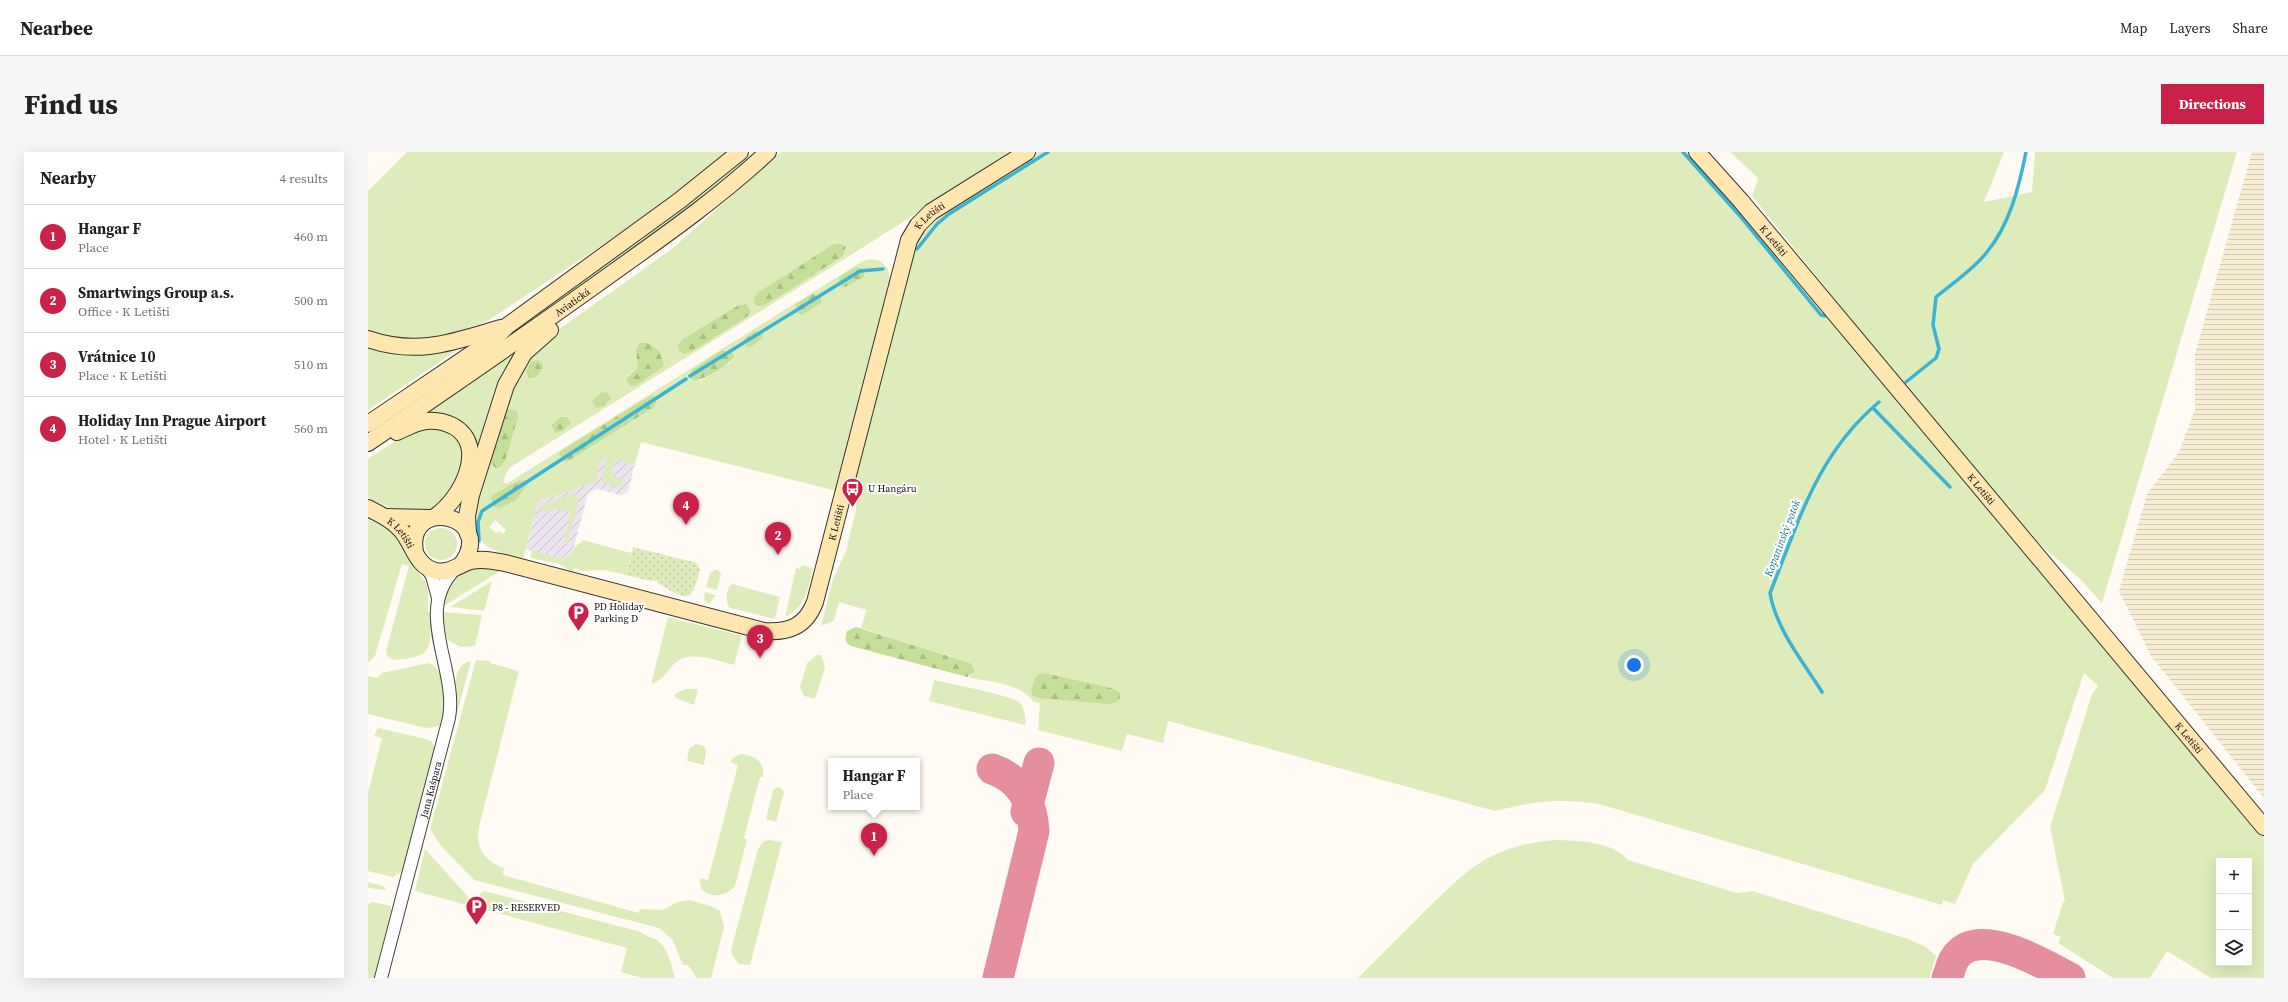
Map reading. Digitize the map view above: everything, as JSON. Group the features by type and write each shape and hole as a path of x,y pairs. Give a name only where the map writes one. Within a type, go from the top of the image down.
{"street":[{"name":"Aviatická","path":"368,424 495,338 507,326 679,201 740,152"},
{"name":"Aviatická","path":"368,444 640,253 716,196 768,152"},
{"name":"K Letišti","path":"368,508 384,516 403,531 426,567 437,572 483,559 505,563 764,631 787,630 804,622 816,602 909,240 924,218 931,212 1026,152"},
{"name":"K Letišti","path":"1697,152 1751,213 2264,827"},
{"path":"458,567 468,554 469,536 467,516 471,495 501,398 518,362 524,353 543,334 601,294 640,253"},
{"path":"368,339 396,346 422,348 448,344 507,326"},
{"path":"368,444 425,421 449,424 460,431 468,440 470,458 455,499 448,508 433,517"},
{"name":"K Letišti","path":"384,516 443,516 455,519 485,553 505,563"},
{"name":"K Letišti","path":"415,552 414,539 416,532 424,522 433,517"},
{"name":"Jana Kašpara","path":"381,978 450,712 451,696 449,680 437,634 438,598 432,576 426,567"},
{"name":"Jana Kašpara","path":"438,598 444,582 458,567"}],"shaded area":[{"path":"2252,152 2264,152 2264,798 2151,656 2119,591 2147,494 2179,452 2195,410 2195,354"},
{"path":"601,457 606,458 612,476 616,460 635,464 628,492 621,495 597,489 588,493 573,551 569,557 557,558 526,549 538,501 595,482"}],"green space":[{"path":"407,152 729,152 648,215 484,323 448,337 406,341 368,333 368,191"},
{"path":"753,152 760,152 734,175 545,314 368,434 368,429 576,286 695,199"},
{"path":"781,152 1012,152 862,248 509,468 503,481 506,484 861,262 871,259 880,261 884,264 889,272 890,278 837,491 641,442 635,464 616,460 612,476 623,479 621,487 601,482 606,458 601,457 596,482 538,501 523,559 488,547 479,536 472,516 510,392 526,360 551,335 673,248","holes":["743,304 748,316 687,353 683,339","722,350 727,350 731,362 700,381 692,370","638,362 662,369 628,376 638,367","565,416 569,419 551,428 553,423","495,520 506,530 503,534 499,531 496,533 489,527"]},
{"path":"1038,152 1688,152 1701,164 2264,837 2264,978 2211,978 2167,951 2150,978 2113,978 2058,943 2061,937 2053,934 2063,902 2065,901 2050,827 2092,694 2098,686 2084,673 2045,790 1973,864 1955,904 1943,900 1942,905 1599,804 1559,801 1534,803 1495,811 1168,721 1163,743 1127,734 1122,751 1038,730 1040,703 1034,702 1021,691 1004,684 967,677 971,676 970,663 861,628 867,610 839,602 834,621 821,626 833,579 846,551 856,510 855,477 915,244 939,215 970,191"},
{"path":"1730,152 2004,152 1984,202 2032,192 2035,152 2237,152 2102,603 2081,580 2032,537 1908,390 1752,196 1758,178"},
{"path":"834,244 842,244 846,247 843,256 767,304 760,306 755,304 754,298 759,292"},
{"path":"856,267 864,269 864,277 845,287 839,285 839,277"},
{"path":"813,294 821,297 821,303 802,315 796,312 796,304"},
{"path":"746,304 751,311 748,316 691,352 684,354 679,351 678,345 683,339 739,305"},
{"path":"754,331 762,333 763,338 751,347 747,347 744,340"},
{"path":"640,343 648,343 660,352 664,366 637,385 630,386 626,379 638,367 636,349"},
{"path":"368,345 460,348 368,410"},
{"path":"517,349 479,449 425,412"},
{"path":"722,350 732,352 734,356 732,359 722,368 709,375 693,380 690,376 692,370"},
{"path":"537,360 542,362 543,368 536,377 529,378 526,371 531,362"},
{"path":"602,392 608,393 611,399 603,406 596,408 592,401"},
{"path":"650,396 654,396 657,400 654,407 568,461 565,462 559,454 561,451"},
{"path":"509,409 517,411 518,417 505,461 501,467 496,468 491,464 491,456 506,411"},
{"path":"561,417 567,417 571,423 562,431 555,433 551,425"},
{"path":"434,426 455,434 464,449 456,486 440,507 421,512 399,511 368,498 368,459 404,435"},
{"path":"525,480 527,485 515,501 499,508 493,505 491,498 493,495 518,481"},
{"path":"575,493 579,500 567,544 564,543 571,513 551,508 550,512 541,510 543,504"},
{"path":"368,519 396,534 409,561 426,583 428,592 428,612 431,613 430,642 424,653 418,656 408,659 394,660 388,657 386,651 409,566 402,564 375,656 368,663"},
{"path":"438,528 444,528 453,532 457,544 453,556 444,560 438,560 429,556 425,547 425,541 429,532"},
{"path":"583,540 631,553 626,575 604,570 583,571 574,568 573,572 559,564 530,558 532,550 557,558 569,557 575,547"},
{"path":"633,547 697,563 700,569 694,589 690,594 681,596 657,583 658,581 650,581 626,575"},
{"path":"801,565 813,568 805,597 798,608 785,617 796,568 800,569"},
{"path":"470,567 505,568 444,606 448,587 459,575"},
{"path":"714,570 718,570 721,574 717,590 706,587 710,573"},
{"path":"492,581 484,611 450,607"},
{"path":"732,584 780,597 775,619 730,608 727,603 726,596 728,589"},
{"path":"705,592 716,595 709,605 704,601"},
{"path":"443,612 482,615 475,646 460,647 448,640 443,627"},
{"path":"668,617 742,636 734,665 710,658 693,656 678,661 660,679 651,684"},
{"path":"856,627 970,663 975,671 967,677 851,646 846,642 846,633 847,631"},
{"path":"817,655 821,655 825,667 815,699 804,696 800,687 807,663"},
{"path":"476,660 491,661 490,663 519,671 479,827 478,841 482,852 491,861 504,868 503,875 639,913 640,909 662,910 678,902 690,900 713,907 720,911 724,927 711,978 697,978 688,965 683,965 672,939 659,928 474,880 441,846 430,829"},
{"path":"471,661 457,714 457,675 459,669 464,664"},
{"path":"429,663 435,667 443,682 445,702 442,720 439,726 426,728 368,714 368,676 377,678 382,673"},
{"path":"1044,673 1111,688 1120,693 1120,698 1117,702 1108,704 1039,698 1033,695 1031,690 1037,675"},
{"path":"934,680 1014,699 1021,704 1024,710 1026,719 1025,725 929,701"},
{"path":"685,689 698,689 694,705 675,698 675,694"},
{"path":"378,728 426,739 432,742 435,748 403,870 393,877 368,871 368,793 382,738 374,736"},
{"path":"696,744 704,746 706,750 704,765 687,761 689,749"},
{"path":"740,754 754,757 758,760 762,767 763,777 760,777 744,838 747,839 735,886 724,894 712,895 703,890 700,885 700,878 708,880 738,765 730,762 734,757"},
{"path":"777,787 781,788 784,792 776,822 766,819 773,790"},
{"path":"769,840 782,842 750,965 739,964 732,955 731,950 758,849 763,842"},
{"path":"1556,840 1595,843 1614,849 1628,860 1737,893 1752,891 1908,939 1926,947 1936,956 1929,978 1358,978 1447,889 1479,863 1496,854 1513,848 1530,843"},
{"path":"425,849 472,901 484,891 641,932 655,939 660,942 666,951 671,962 675,978 642,978 621,972 627,948 415,891"},
{"path":"368,882 383,886 386,890 368,888"},
{"path":"373,902 391,906 391,911 374,978 368,978 368,904"}],"waterway":[{"path":"917,249 937,224 949,214 1048,152"},
{"path":"1683,152 1740,216 1821,315 1825,316"},
{"name":"Kopaninský potok","path":"1906,382 1936,358 1939,349 1933,325 1936,297 1976,264 1995,241 2008,217 2017,192 2026,152"},
{"path":"690,376 860,271 883,269"},
{"path":"479,541 478,522 482,511 686,379"},
{"name":"Kopaninský potok","path":"1822,692 1784,632 1773,606 1770,593 1801,515 1825,466 1840,444 1858,422 1879,402"},
{"path":"1873,408 1950,487"}],"taxiway":[{"path":"1026,812 1039,763"},
{"path":"992,769 1011,779 1023,792 1031,810 1034,831 998,978"},
{"path":"1947,978 1955,958 1965,949 1979,945 1995,946 2011,950 2044,964 2070,978"}],"place":[{"name":"U Hangáru","path":"852,508"},
{"name":"Holiday Inn Prague Airport","path":"686,525"},
{"name":"Smartwings Group a.s.","path":"778,555"},
{"name":"PD Holiday Parking D","path":"578,632"},
{"name":"Vrátnice 10","path":"760,658"},
{"name":"Hangar F","path":"874,856"},
{"name":"P8 - RESERVED","path":"476,926"}]}
